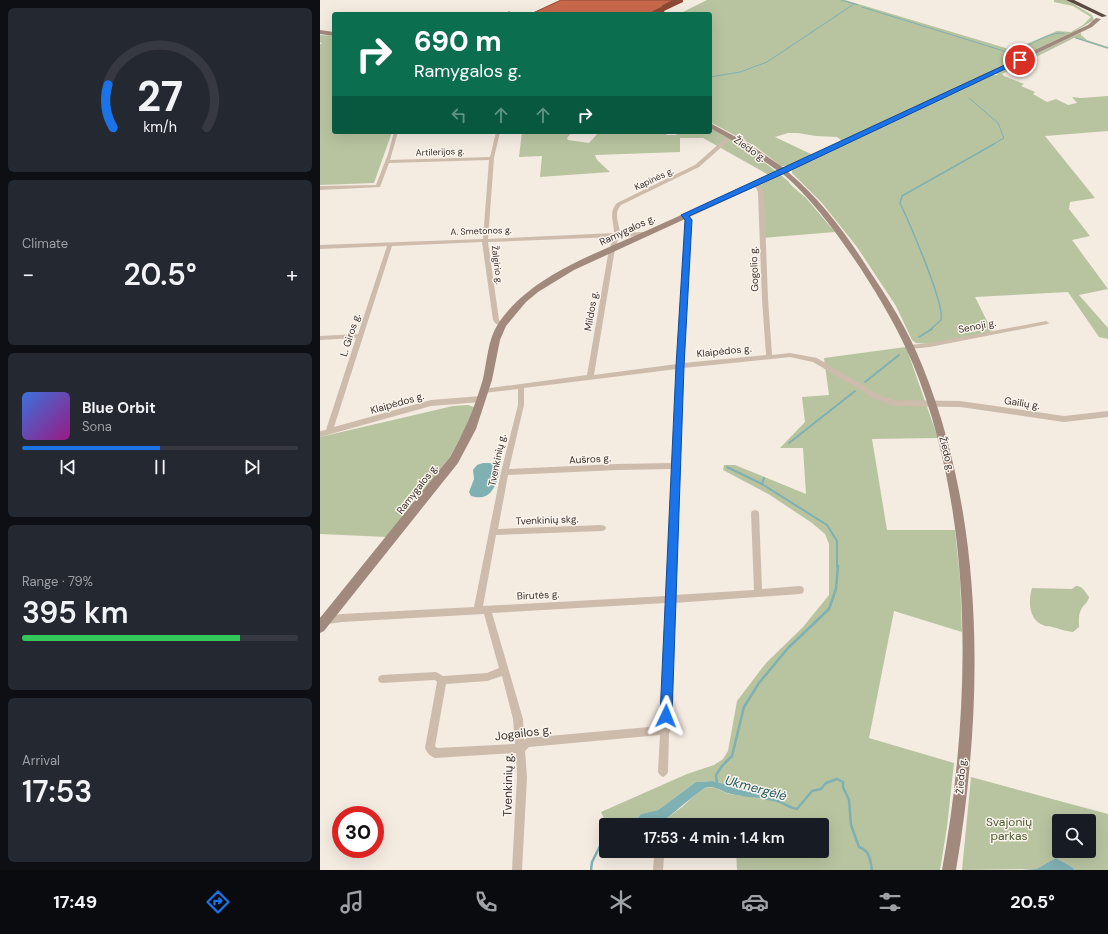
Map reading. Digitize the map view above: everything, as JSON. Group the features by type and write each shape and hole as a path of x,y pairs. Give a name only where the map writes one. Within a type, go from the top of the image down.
{"highway":[{"path":"1069,0 1105,19"}],"main road":[{"name":"Ramygalos g.","path":"322,623 454,460 471,429 482,395 496,340 502,324 523,300 535,290 552,278 643,234 782,172 1105,19"},
{"path":"320,32 332,34"},
{"name":"Žiedo g.","path":"712,126 731,136 782,172 802,188 820,208 864,265 892,308 910,347 932,404 947,453 960,519 968,612 969,660 966,730 957,820 949,870"}],"street":[{"path":"320,188 378,186 395,134"},
{"name":"Žalgirio g.","path":"498,134 492,158 486,240 496,320 502,324"},
{"name":"Kapinės g.","path":"612,249 617,235 613,212 614,208 619,204 697,166 731,136"},
{"name":"Artilerijos g.","path":"387,162 492,158"},
{"name":"Gogolio g.","path":"755,184 761,193 765,299 769,356"},
{"path":"663,772 666,730 680,366 688,220 685,215"},
{"name":"A. Smetonos g.","path":"320,247 643,234"},
{"name":"L. Giros g.","path":"328,432 390,244"},
{"name":"Mildos g.","path":"590,378 612,249"},
{"name":"Senoji g.","path":"910,347 930,345 1046,323"},
{"path":"320,338 360,336"},
{"name":"Klaipėdos g.","path":"320,434 431,403 482,395 521,386 769,356 790,355 809,358 876,397 889,402 906,404 932,404"},
{"name":"Tvenkinių g.","path":"517,870 521,806 521,748 518,719 504,671 482,609 493,532 521,405 521,386"},
{"name":"Gailių g.","path":"932,404 964,405 1064,419 1108,414"},
{"name":"Aušros g.","path":"505,472 677,466"},
{"path":"754,513 758,593"},
{"name":"Tvenkinių skg.","path":"493,532 602,528"},
{"name":"Birutės g.","path":"322,623 342,618 800,590"},
{"path":"382,680 436,676 442,680 487,677 504,671"},
{"name":"Jogailos g.","path":"442,680 430,748 435,753 521,748 527,743 666,730"},
{"path":"658,870 659,858"}],"green space":[{"path":"707,0 845,0 1009,49 1015,49 1057,31 1071,32 1083,25 1091,17 1073,6 1054,2 1054,0 1067,0 1092,15 1094,20 1075,31 842,141 837,137 798,133 788,133 775,137 813,155 793,164 781,166 755,146 712,123 712,12 683,12"},
{"path":"1100,26 1081,33 1081,35 1087,40 1108,47 1108,49 1074,38 1002,74 1024,84 1021,86 1035,92 1033,94 1047,102 1056,99 1068,105 1077,103 1072,97 1081,98 1108,96 1108,131 1045,136 1095,198 1070,202 1069,209 1090,236 1072,240 1108,289 1079,295 1108,328 1108,339 1099,337 1068,292 975,297 992,331 986,334 929,344 916,343 912,340 896,306 857,247 822,203 792,173 792,170 992,75 998,75 996,73 1075,35"},
{"path":"320,35 332,36 332,134 391,134 374,183 320,185 320,44 322,44 320,42"},
{"path":"712,129 732,140 751,152 787,180 806,198 835,232 761,238 759,193 756,187 774,178 703,138 680,138 680,152 595,155 597,160 610,172 540,177 542,156 519,157 522,134 570,134 567,138 568,140 589,143 597,134 712,134"},
{"path":"906,347 938,438 872,439 887,530 955,530 960,579 962,632 894,611 869,738 954,763 947,827 940,870 737,870 736,858 829,858 829,818 667,818 682,807 698,792 707,787 715,788 729,794 758,798 761,793 714,781 696,782 658,810 641,814 638,818 604,818 601,812 687,774 714,765 723,759 728,751 737,701 766,663 803,627 829,595 829,544 825,534 812,523 770,495 723,470 724,465 735,465 806,494 803,448 780,448 805,422 802,397 829,395 824,358"},
{"path":"468,405 474,407 463,433 449,458 387,537 320,534 320,437 453,406"},
{"path":"1076,586 1082,588 1089,597 1080,613 1079,627 1073,632 1044,626 1038,623 1032,615 1031,610 1030,599 1032,588 1072,589"},
{"name":"Svajonių parkas","path":"971,777 1108,814 1108,870 1075,870 1056,858 1036,869 962,870"}],"water":[{"path":"483,463 493,464 500,470 497,482 488,495 483,497 471,496 469,492 474,479 473,470 477,465"},
{"path":"713,781 761,793 763,797 758,798 738,795 713,787 707,787 667,818 638,818 641,814 658,810 696,782"},
{"path":"1056,858 1075,870 1022,870 1036,869"}],"building":[{"path":"561,0 673,0 652,12 535,12"}],"waterway":[{"path":"841,0 858,5"},
{"path":"712,77 740,72 767,62 854,4"},
{"path":"862,7 1007,52 1015,51 1049,35 1064,33"},
{"path":"1076,38 1108,48"},
{"path":"969,98 998,123 1004,138 992,145"},
{"path":"930,330 941,320 941,311 932,281 900,203 902,196 994,144"},
{"path":"919,337 932,329"},
{"path":"865,382 899,355"},
{"path":"789,443 855,391"},
{"path":"727,467 762,484"},
{"path":"762,484 764,478"},
{"path":"762,484 827,525 837,541 837,567"},
{"path":"717,784 716,775 722,766 732,756 744,707 759,683 788,648 829,609 836,589 838,566"},
{"name":"Ukmergėlė","path":"761,797 778,801 797,809 812,791 821,789 826,783 837,779 843,782 843,787 849,800 851,825 859,847 869,856 872,870"},
{"name":"Ukmergėlė","path":"591,870 592,862 599,848"}],"route":[{"path":"666,716 680,366 688,220 685,215 782,172 1020,60"}]}
